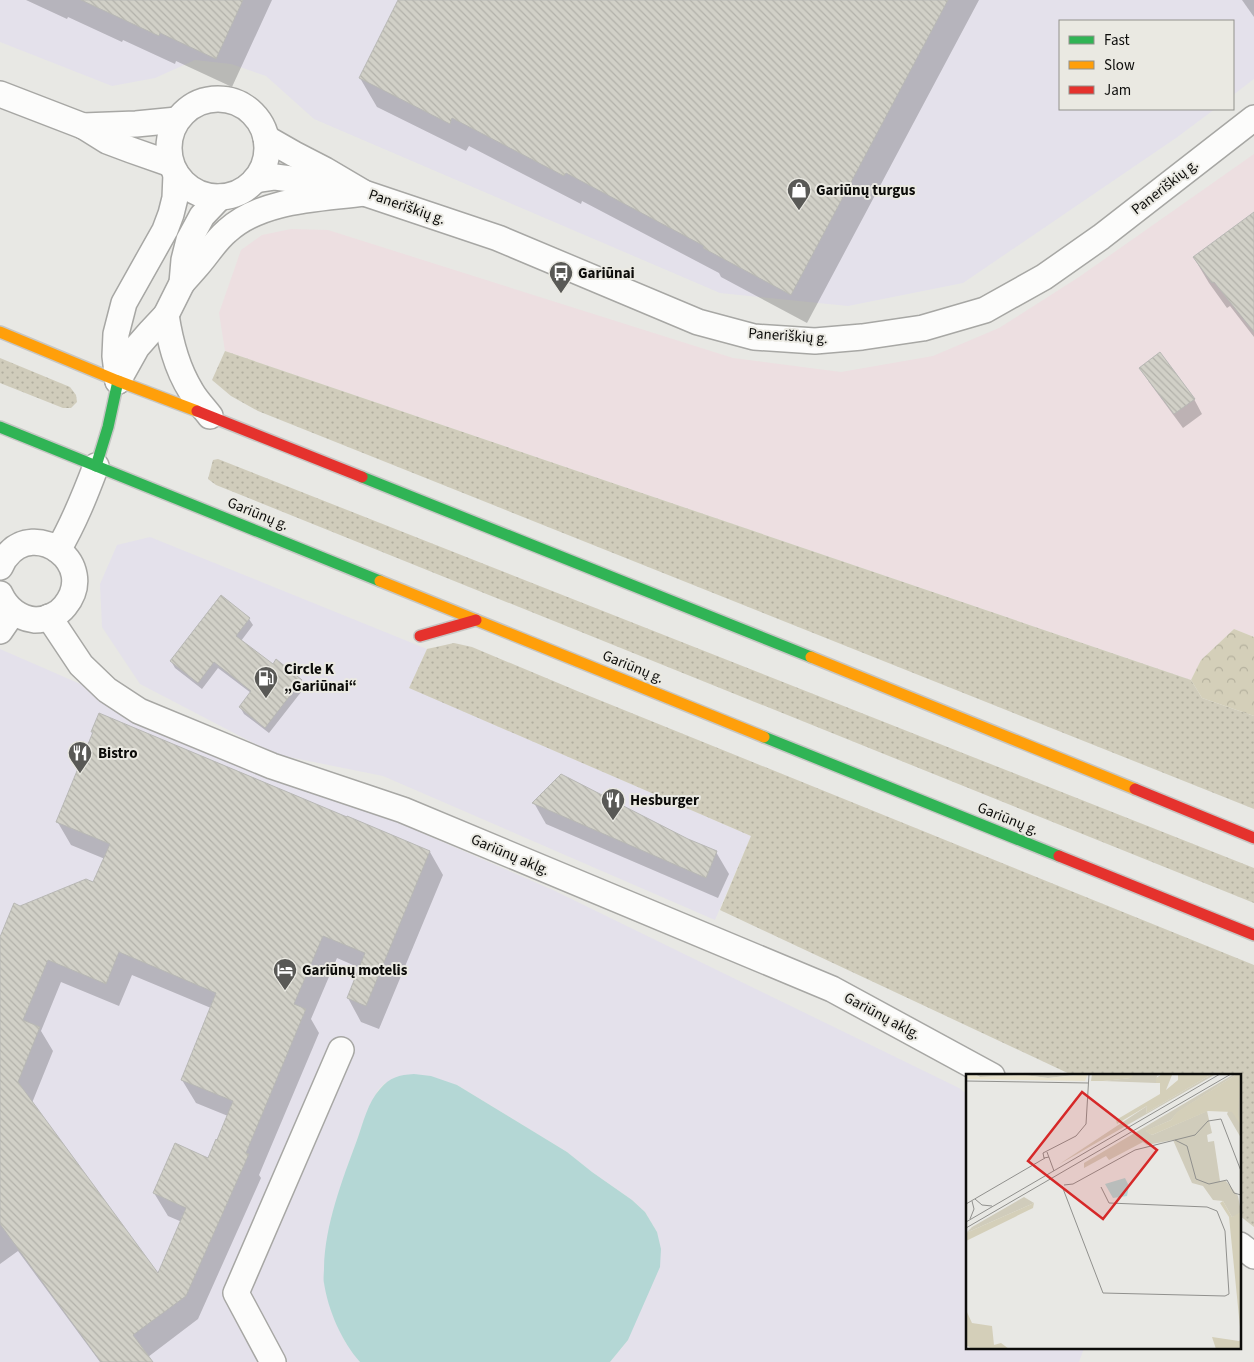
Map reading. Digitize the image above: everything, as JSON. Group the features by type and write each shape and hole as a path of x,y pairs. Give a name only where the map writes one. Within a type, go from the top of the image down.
{"highway":[{"path":"0,332 1254,838"},
{"path":"96,466 108,427 118,380"},
{"name":"Gariūnų g.","path":"0,427 1254,935"},
{"path":"420,636 476,620"}],"street":[{"path":"0,94 83,126 107,141 173,169 187,187 203,195 220,197 233,195 246,189 255,180 263,167 267,153 266,138 261,125 253,113 241,104 228,100 213,99 199,102 187,109 177,120 171,133 168,147 173,169 175,198 172,214 124,304 116,334 115,356 118,380"},
{"name":"Paneriškių g.","path":"266,138 364,193 498,238 698,322 754,337 815,341 862,338 923,328 985,310 1044,277 1101,237 1254,118"},
{"path":"83,126 177,120"},
{"path":"255,180 275,178 299,180 364,193"},
{"path":"118,380 137,347 166,315 182,283 227,231 247,217 271,206 364,193"},
{"path":"182,283 184,260 189,240 202,216 220,197"},
{"path":"166,315 170,340 178,365 191,391 210,416"},
{"path":"58,550 70,530 96,466"},
{"path":"0,567 6,556 25,544 48,544 66,558 72,568 74,579 69,601 61,611 50,617 37,620 4,612"},
{"name":"Gariūnų aklg.","path":"50,617 81,665 108,690 139,711 272,766 403,810 832,989 988,1074"},
{"path":"273,1362 236,1293 341,1050"},
{"path":"1242,1247 1254,1256"}],"shaded area":[{"name":"Gariūnų turgus","path":"0,0 1254,0 1254,79 1234,94 1234,20 1059,20 1059,110 1214,110 1176,138 963,283 848,306 720,293 314,119 266,76 231,64 195,60 155,78 112,86 0,42"},
{"path":"1254,154 1254,637 1234,629 1201,660 1191,680 225,351 219,313 241,250 262,235 291,229 328,230 733,358 841,372 933,356 999,328 1079,277"},
{"path":"225,351 1191,680 1202,698 1254,716 1254,809 258,411 231,396 212,380"},
{"path":"0,358 70,387 76,395 77,402 71,408 63,408 0,383"},
{"path":"218,459 1254,868 1254,903 216,485 208,479 213,460"},
{"path":"150,537 427,649 410,688 751,836 715,920 383,776 274,754 140,684 102,627 100,584 117,545"},
{"path":"454,643 472,647 1254,965 1254,1227 1242,1218 1242,1074 1070,1074 720,910 751,836 409,688 427,649"},
{"path":"0,649 553,890 959,1088 966,1093 966,1350 1083,1350 1079,1362 610,1362 628,1340 657,1232 645,1212 632,1200 567,1152 457,1085 385,1083 378,1090 368,1109 347,1168 331,1218 325,1254 332,1312 344,1340 360,1362 0,1362"}],"green space":[{"path":"1234,629 1254,637 1254,716 1202,698 1191,680 1201,660"}],"water":[{"path":"414,1074 431,1076 457,1085 567,1152 632,1200 645,1212 657,1232 661,1249 660,1267 628,1340 610,1362 360,1362 353,1354 332,1315 326,1293 324,1281 327,1235 335,1203 372,1100 391,1079"}],"building":[{"path":"81,0 243,0 216,59 160,33 159,36"},
{"path":"398,0 948,0 791,295 703,248 704,246 566,173 564,176 452,118 450,124 359,78"},
{"path":"1254,212 1254,332 1214,282 1212,283 1193,257"},
{"path":"1160,352 1195,399 1174,414 1139,368"},
{"path":"221,595 250,618 236,636 273,664 276,659 302,680 265,728 239,707 251,691 214,662 198,683 170,661"},
{"path":"99,713 430,851 366,1006 347,998 365,953 323,936 294,1004 306,1009 246,1153 249,1154 186,1296 133,1335 153,1362 101,1362 0,1224 0,937 14,903 20,906 86,879 93,882 110,844 56,822 93,732 91,732","holes":["119,952 216,993 181,1080 233,1101 208,1158 175,1143 153,1193 186,1208 158,1273 18,1082 40,1027 23,1020 48,960 106,984"]},
{"name":"Hesburger","path":"561,774 688,839 717,851 706,878 532,803"}],"traffic: fast":[{"path":"96,466 108,427 118,381"},
{"path":"0,427 380,581"},
{"path":"362,477 811,657"},
{"path":"764,737 1059,856"}],"traffic: slow":[{"path":"0,332 118,381 197,411"},
{"path":"380,581 764,737"},
{"path":"811,657 1135,789"}],"traffic: jam":[{"path":"197,411 362,477"},
{"path":"420,636 476,620"},
{"path":"1135,789 1254,838"},
{"path":"1059,856 1254,935"}],"place":[{"name":"Gariūnų turgus","path":"799,211"},
{"name":"Gariūnai","path":"561,294"},
{"name":"Circle K „Gariūnai“","path":"266,699"},
{"name":"Bistro","path":"80,774"},
{"name":"Hesburger","path":"613,821"},
{"name":"Gariūnų motelis","path":"285,991"}]}
